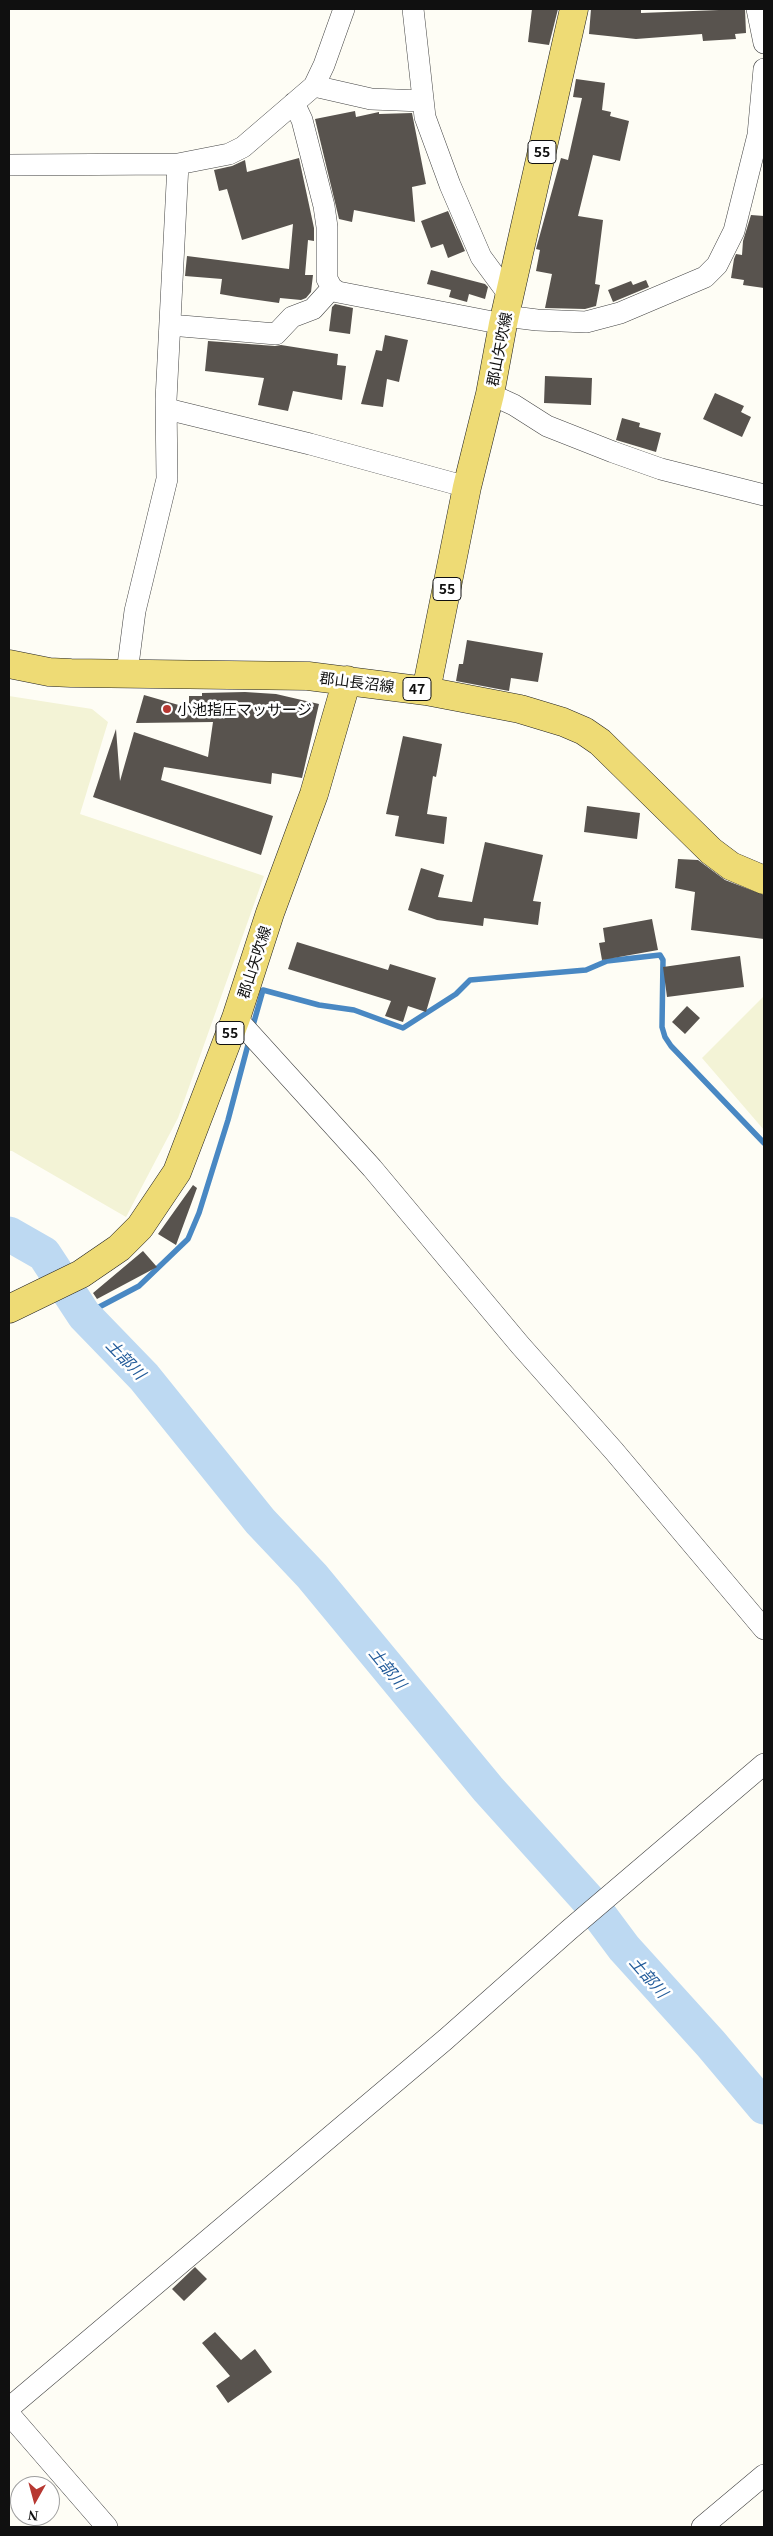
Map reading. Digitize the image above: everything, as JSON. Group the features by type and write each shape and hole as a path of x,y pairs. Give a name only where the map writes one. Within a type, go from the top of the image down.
{"main road":[{"name":"郡山矢吹線","path":"426,691 467,487 490,394 506,312 574,9"},
{"name":"郡山長沼線","path":"9,664 49,672 308,676 426,691 520,709 584,731 612,752 711,851 731,866 764,880"},
{"name":"郡山矢吹線","path":"9,1309 80,1274 119,1248 140,1227 177,1172 236,1018 270,913 314,794 347,680"}],"street":[{"path":"9,165 178,164 229,154 243,147 314,86 324,66 344,9"},
{"path":"413,9 424,117 474,242 489,270 506,312"},
{"path":"757,9 764,43"},
{"path":"294,103 302,120 324,206 327,233 327,279 332,288 338,292 506,312 537,320 586,322 620,313 705,278 717,265 734,230 758,135 764,68"},
{"path":"314,86 372,98 422,100"},
{"path":"128,673 135,612 166,479 166,409 178,164"},
{"path":"170,325 276,334 292,316 313,309 332,288"},
{"path":"490,394 514,405 548,426 613,452 661,469 764,495"},
{"path":"166,409 310,444 467,487"},
{"path":"236,1018 372,1168 520,1345 614,1451 764,1629"},
{"path":"9,2408 446,2039 569,1930 764,1764"},
{"path":"9,2414 107,2527"},
{"path":"702,2527 764,2475"}],"green space":[{"path":"9,696 92,709 108,722 80,814 264,876 178,1118 126,1217 9,1151"},
{"path":"764,996 764,1130 702,1058"}],"building":[{"path":"532,9 558,9 549,45 528,42"},
{"path":"591,9 641,9 641,13 745,9 746,33 735,34 736,39 703,41 702,34 636,39 589,34"},
{"path":"576,79 605,83 602,110 611,112 610,116 629,121 620,161 593,155 578,216 603,220 595,284 600,285 596,306 585,309 545,308 552,274 536,271 540,250 536,249 561,158 568,160 582,98 573,97"},
{"path":"355,111 356,117 379,112 379,114 412,113 426,184 412,187 415,222 354,210 352,222 339,219 315,119"},
{"path":"299,158 314,228 314,241 308,240 305,275 313,275 311,292 306,298 301,300 280,298 279,303 220,294 222,279 185,276 187,256 289,269 293,224 242,240 227,189 219,191 214,170 232,166 245,160 247,172"},
{"path":"448,211 465,251 448,258 443,244 431,248 421,221"},
{"path":"751,215 764,216 764,288 743,285 744,280 731,278 736,254 742,255 743,241"},
{"path":"431,270 485,284 488,287 485,299 469,294 467,302 449,297 451,290 427,284"},
{"path":"646,280 649,287 613,302 608,290 631,281 633,285"},
{"path":"335,304 353,308 350,334 329,331 332,307"},
{"path":"385,335 408,340 399,382 387,379 383,407 361,404 376,350 382,351"},
{"path":"208,341 281,345 338,354 337,365 346,366 342,400 293,391 288,411 258,405 264,378 205,371"},
{"path":"545,376 592,378 591,405 544,403"},
{"path":"715,393 744,406 741,412 751,417 742,437 703,419"},
{"path":"622,418 640,423 639,427 661,433 656,452 616,440"},
{"path":"467,640 543,653 538,682 511,678 509,691 456,681 459,664 463,664"},
{"path":"245,692 276,694 319,704 302,778 272,773 271,784 164,767 161,780 273,816 261,855 93,797 116,729 120,781 134,732 208,757 213,722 136,723 144,695 189,708 189,696 202,696 202,693"},
{"path":"403,736 442,744 436,777 433,776 427,814 447,817 444,844 395,836 399,816 386,814"},
{"path":"587,806 640,813 637,839 584,832"},
{"path":"485,842 543,855 533,901 541,902 538,925 484,918 483,926 437,920 408,910 421,868 444,875 438,897 472,902"},
{"path":"678,859 698,860 725,880 764,895 764,939 691,930 695,892 675,888"},
{"path":"652,919 658,950 602,960 599,943 605,942 603,928"},
{"path":"297,942 388,970 390,964 436,978 426,1012 408,1006 403,1022 385,1016 391,1001 288,969"},
{"path":"740,956 744,987 667,997 663,967"},
{"path":"687,1006 700,1018 685,1034 672,1022"},
{"path":"193,1185 197,1188 176,1245 158,1234"},
{"path":"143,1251 157,1267 97,1299 93,1293"},
{"path":"195,2267 207,2279 184,2301 172,2289"},
{"path":"215,2332 241,2360 255,2349 272,2372 228,2403 216,2386 230,2376 202,2343"}],"waterway":[{"path":"252,1029 263,990 319,1005 354,1010 403,1028 456,994 470,980 586,970 607,961 660,955 663,960 662,1027 665,1037 671,1046 764,1143"},
{"path":"84,1315 139,1286 188,1239 199,1213 228,1120 249,1041"},
{"name":"土部川","path":"9,1234 44,1254 84,1315 144,1377 260,1521 312,1576 488,1789 589,1901 624,1948 711,2044 764,2107"}],"place":[{"name":"小池指圧マッサージ","path":"167,709"}]}
